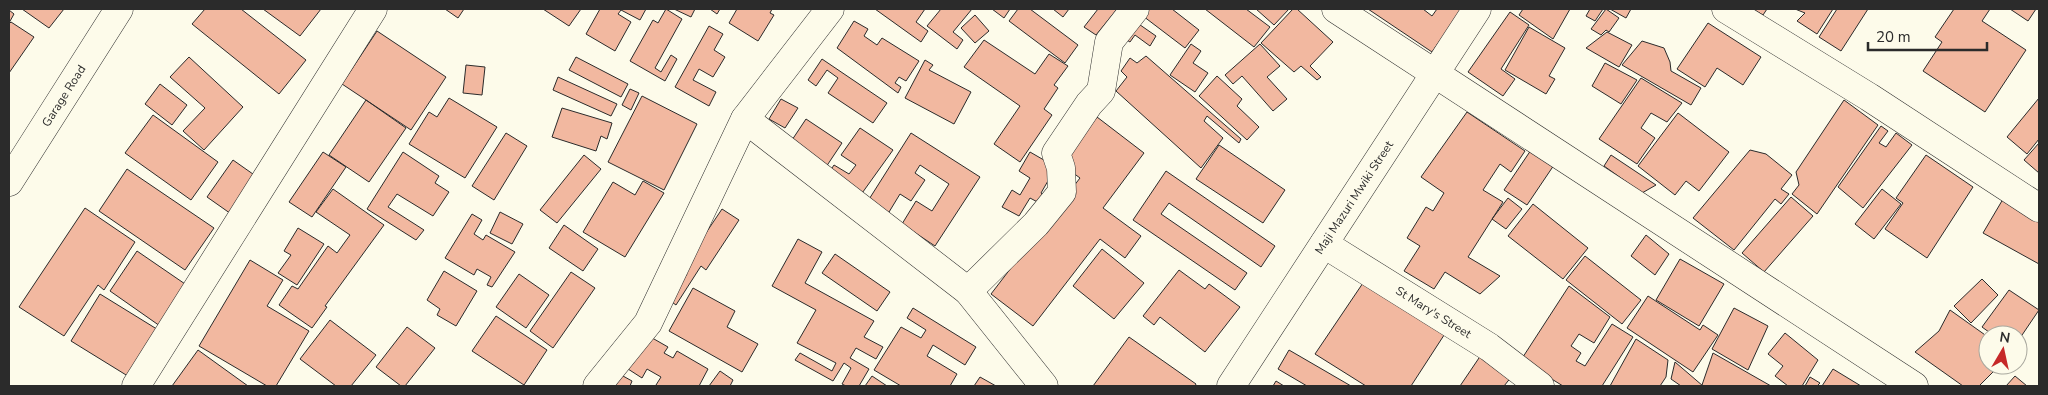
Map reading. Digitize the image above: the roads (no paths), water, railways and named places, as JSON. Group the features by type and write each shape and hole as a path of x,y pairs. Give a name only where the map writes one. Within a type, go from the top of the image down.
{"street":[{"name":"Garage Road","path":"9,182 119,9"},
{"path":"136,386 374,9"},
{"path":"597,386 648,323 745,119 830,9"},
{"path":"968,291 1036,224 1062,192 1061,168 1056,153 1101,91 1109,42 1135,9"},
{"path":"1336,9 1914,386"},
{"name":"Maji Mazuri Mwiki Street","path":"1231,386 1478,9"},
{"path":"1726,9 1869,97 2039,208"},
{"path":"745,119 968,291 1044,386"},
{"name":"St Mary's Street","path":"1324,244 1489,347 1540,386"}]}
